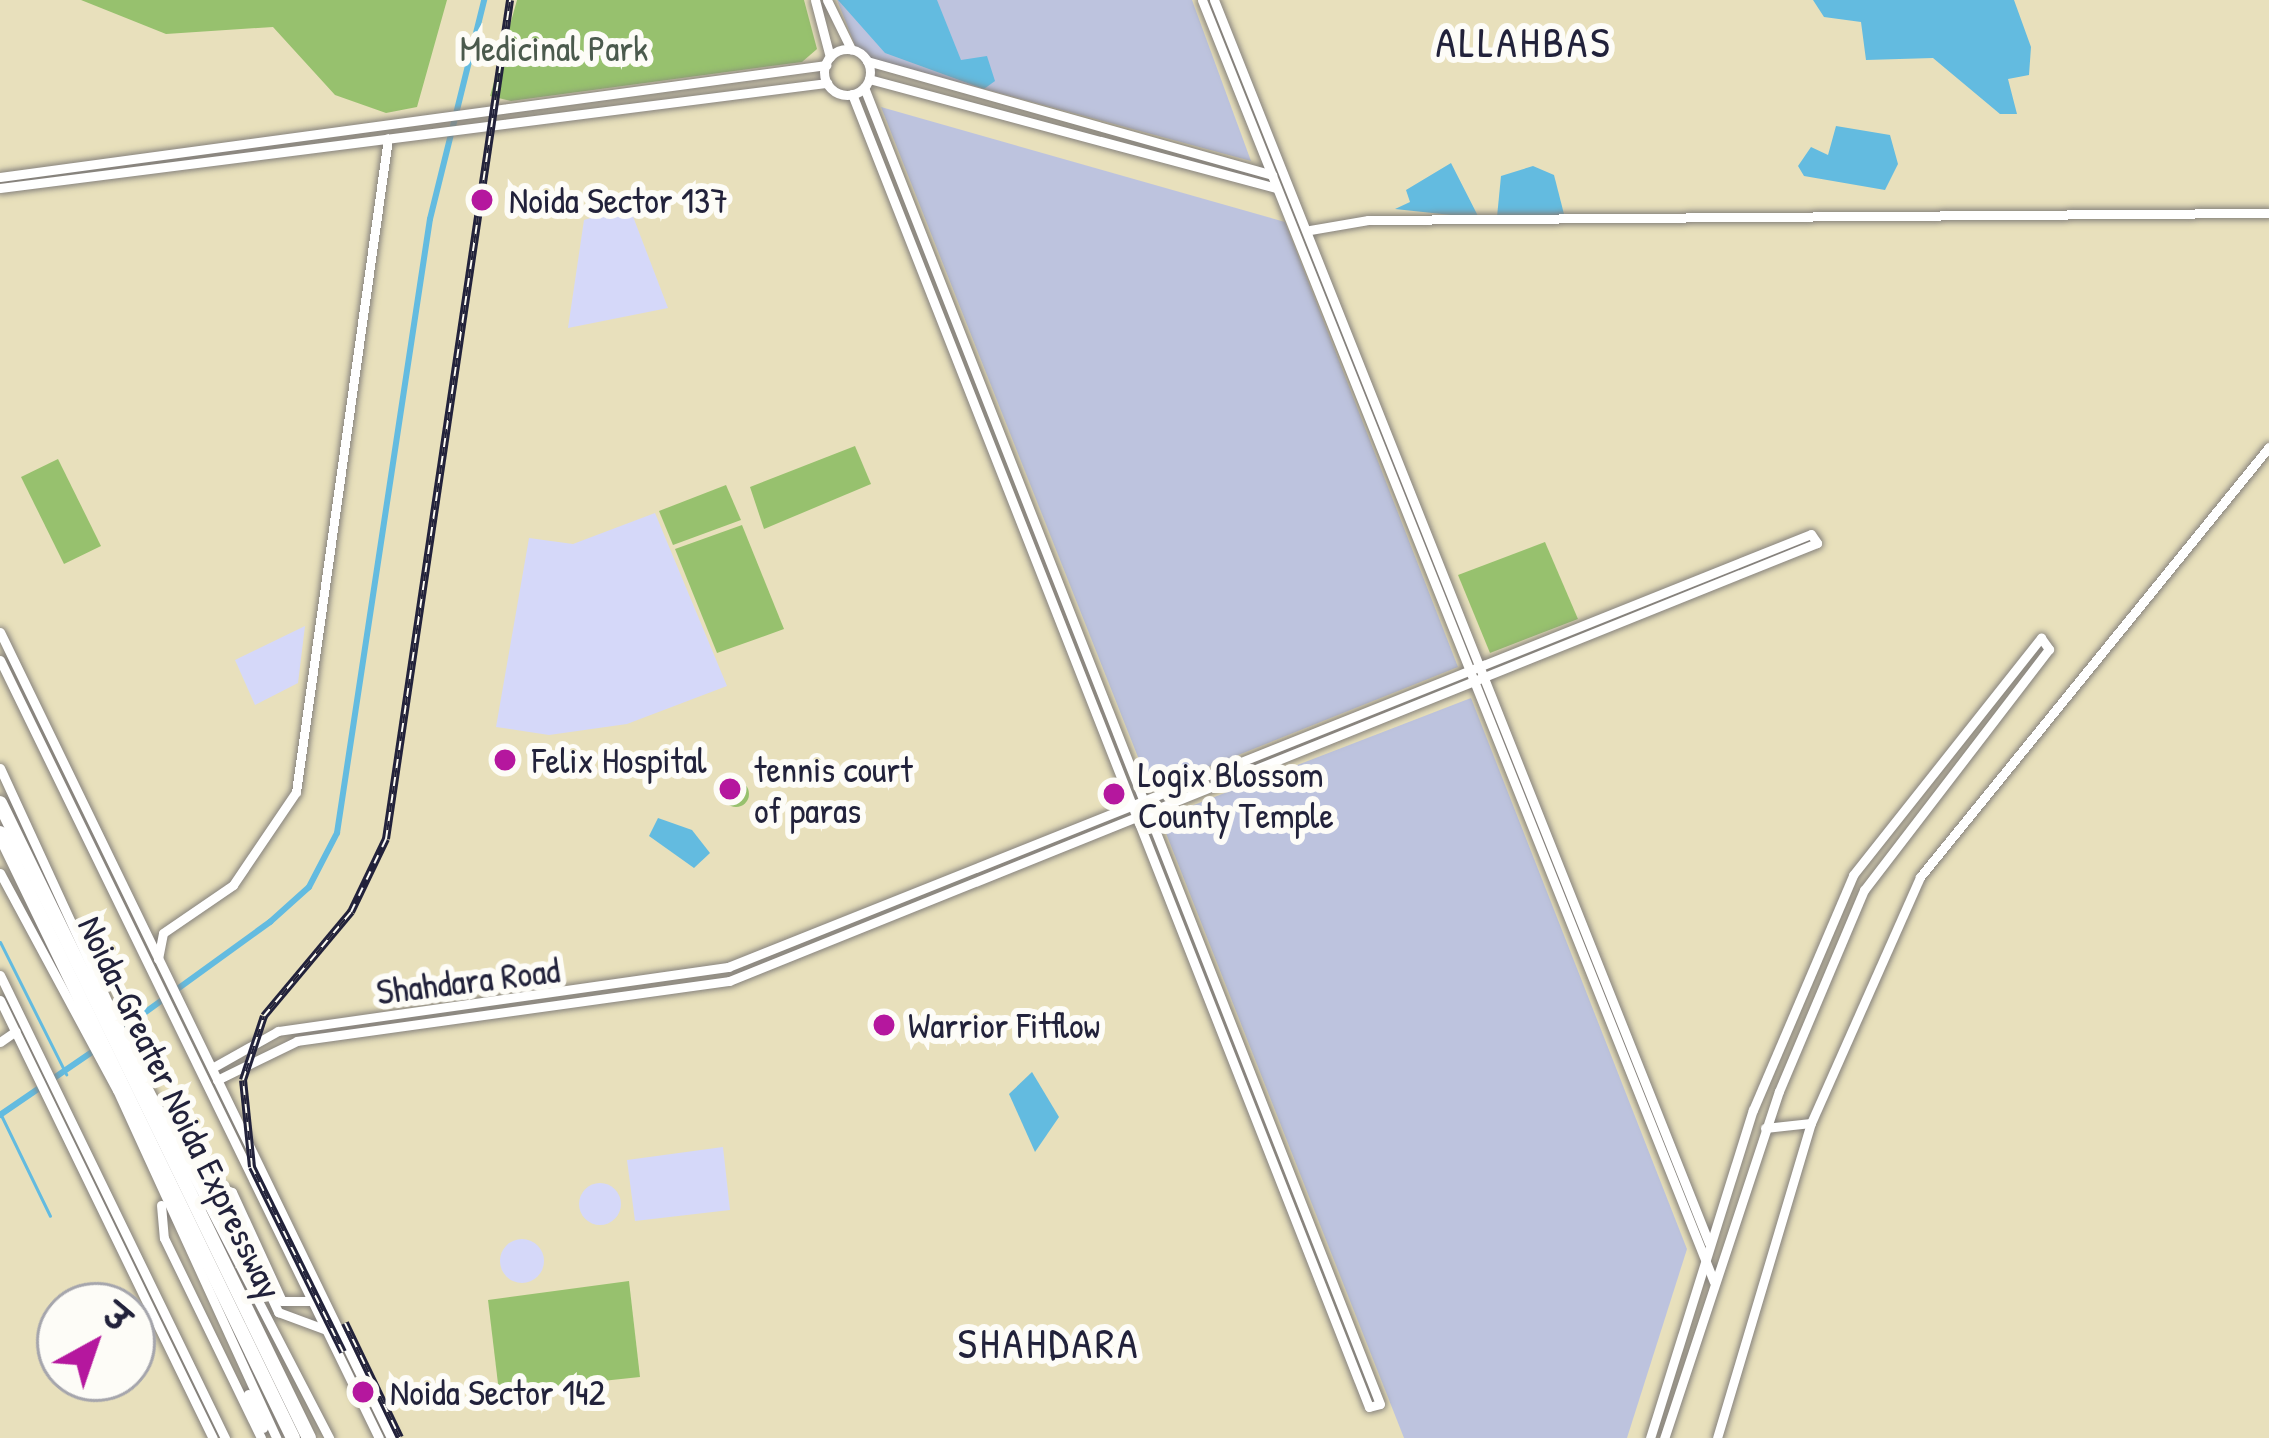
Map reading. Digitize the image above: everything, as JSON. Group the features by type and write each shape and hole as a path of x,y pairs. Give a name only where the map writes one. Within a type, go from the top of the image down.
{"highway":[{"name":"Noida-Greater Noida Expressway","path":"0,803 89,1001"},
{"name":"Noida-Greater Noida Expressway","path":"0,833 309,1438"},
{"name":"Noida-Greater Noida Expressway","path":"129,1082 293,1438"}],"street":[{"path":"814,0 828,61 827,83"},
{"path":"827,0 852,50 867,61 1271,175"},
{"path":"1202,0 1271,175 1310,230 1714,1282"},
{"path":"1214,0 1283,186 1478,667"},
{"path":"474,122 828,61 852,50"},
{"path":"867,61 867,83 1370,1407 1380,1404 1145,814"},
{"path":"0,177 827,83 852,94 992,454 1141,801"},
{"path":"867,83 1283,186"},
{"path":"852,94 867,83"},
{"path":"0,188 388,139 426,128"},
{"path":"159,961 163,933 233,885 296,792 388,139"},
{"path":"1310,230 1379,220 2269,214"},
{"path":"1717,1438 1802,1124 1928,864 2269,447"},
{"path":"992,454 1008,448"},
{"name":"Shahdara Road","path":"212,1068 278,1031 688,979 738,963 1811,534 1817,543 690,993 296,1041 217,1080"},
{"path":"0,632 119,892 148,970 379,1438"},
{"path":"1650,1438 1753,1111 1867,849 2042,638 2049,649 1871,875 1766,1128 1664,1438"},
{"path":"0,660 159,961 391,1438"},
{"path":"1482,680 1718,1269"},
{"path":"0,768 89,1001"},
{"path":"0,873 89,1001"},
{"path":"0,975 30,1048 225,1438"},
{"path":"0,1000 30,1048"},
{"path":"0,1030 14,1027"},
{"path":"0,1042 14,1027"},
{"path":"129,1082 268,1438"},
{"path":"129,1082 329,1438"},
{"path":"65,1119 213,1438"},
{"path":"1766,1128 1802,1124"},
{"path":"284,1303 232,1192 209,1185 226,1196 290,1319 328,1330"},
{"path":"162,1208 268,1438"},
{"path":"284,1303 307,1287"},
{"path":"284,1303 316,1303"},
{"path":"290,1319 316,1303"}],"shaded area":[{"path":"837,0 1192,0 1251,161 859,55"},
{"path":"881,107 1285,222 1458,667 1151,790"},
{"path":"629,206 668,308 568,328 584,220"},
{"path":"655,513 727,686 627,724 549,735 496,727 529,538 573,544"},
{"path":"305,626 298,683 255,705 235,660"},
{"path":"1471,698 1687,1249 1627,1438 1404,1438 1160,818"},
{"path":"723,1147 730,1210 635,1221 627,1160"},
{"path":"600,1183 615,1189 621,1204 615,1219 600,1225 585,1219 579,1204 585,1189"},
{"path":"522,1239 537,1246 544,1261 537,1276 522,1283 507,1276 500,1261 507,1246"}],"green space":[{"path":"81,0 447,0 417,107 386,113 335,95 273,27 166,34"},
{"name":"Medicinal Park","path":"517,0 804,0 817,49 802,62 511,101 490,96"},
{"path":"855,446 871,484 764,529 750,487"},
{"path":"58,459 101,546 64,564 21,477"},
{"path":"726,485 741,520 673,545 659,511"},
{"path":"742,525 784,629 717,653 675,549"},
{"path":"1545,542 1578,619 1490,653 1458,575"},
{"path":"736,781 749,794 736,807 723,794"},
{"path":"629,1281 640,1377 499,1392 488,1300"}],"water":[{"path":"838,0 937,0 961,60 987,56 995,81 984,89 885,53"},
{"path":"1813,0 2014,0 2031,47 2029,75 2008,79 2017,114 2000,114 1933,58 1866,60 1861,22 1824,17"},
{"path":"1836,126 1890,135 1898,164 1885,190 1804,176 1798,166 1811,147 1828,155"},
{"path":"1451,163 1479,218 1395,209 1410,202 1406,190"},
{"path":"1533,166 1554,175 1565,218 1497,217 1501,176"},
{"path":"658,818 692,830 710,853 694,868 649,836"},
{"path":"1032,1072 1059,1117 1035,1152 1009,1094"}],"waterway":[{"path":"118,1032 270,922 309,887 337,833 430,219 484,0"},
{"path":"0,942 66,1074"},
{"path":"0,1115 98,1048"},
{"path":"1,1115 50,1216"}],"railway":[{"path":"343,1352 252,1167 243,1080 264,1016 351,912 386,839 510,0"},
{"path":"345,1323 400,1438"}],"place":[{"name":"Noida Sector 137","path":"482,200"},
{"name":"Felix Hospital","path":"505,760"},
{"name":"tennis court of paras","path":"730,789"},
{"name":"Logix Blossom County Temple","path":"1114,794"},
{"name":"Warrior Fitflow","path":"884,1025"},
{"name":"Noida Sector 142","path":"363,1392"}],"district":[{"name":"ALLAHBAS","path":"1524,42"},
{"name":"SHAHDARA","path":"1049,1343"}]}
